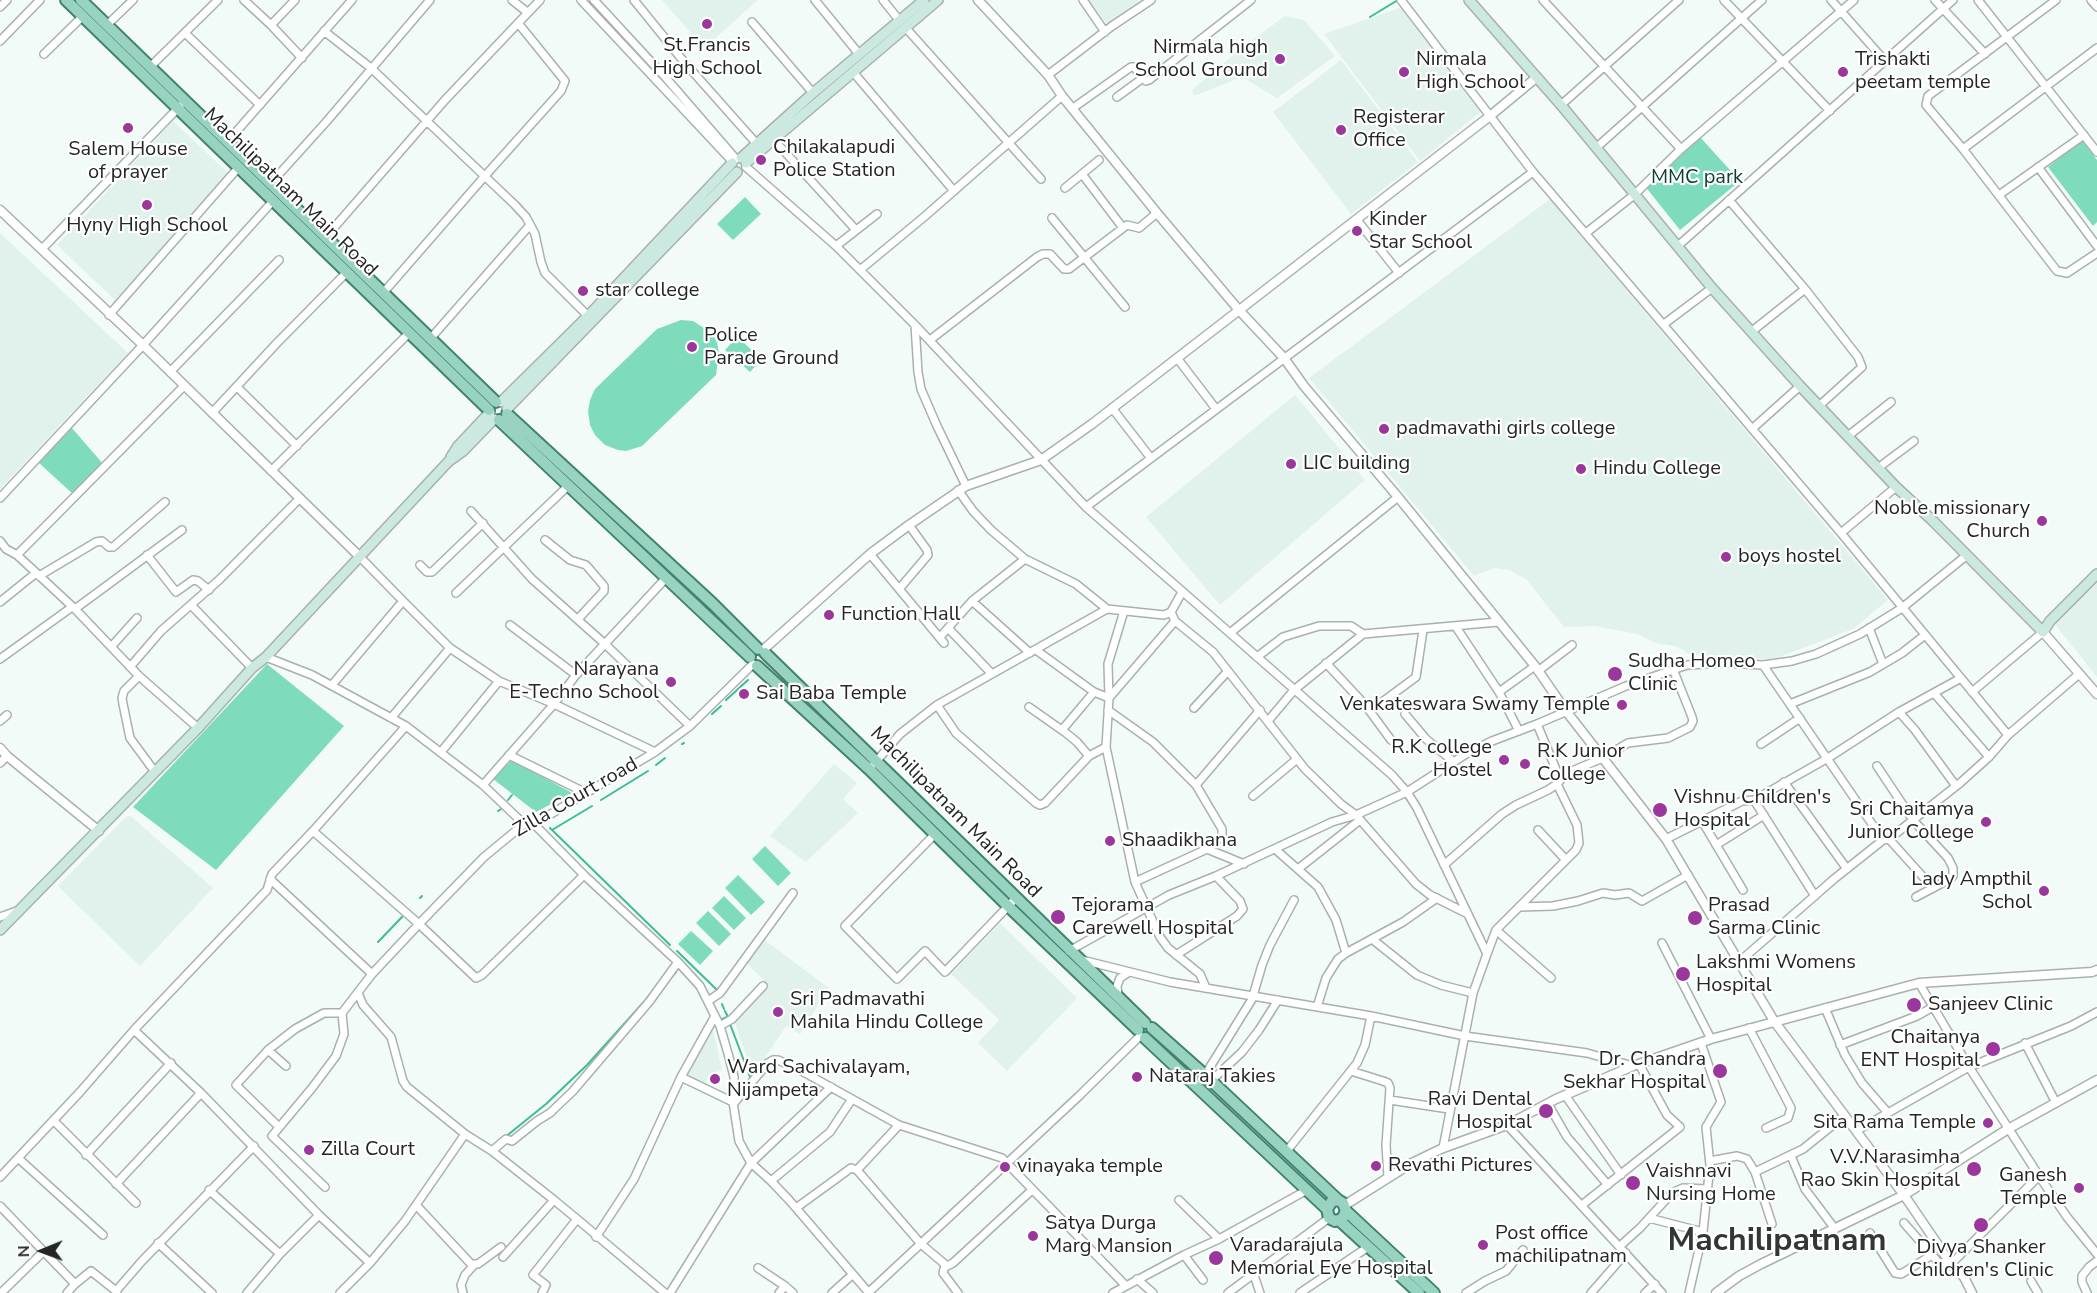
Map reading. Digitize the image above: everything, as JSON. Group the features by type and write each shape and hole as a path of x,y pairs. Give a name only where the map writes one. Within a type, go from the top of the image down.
{"main road":[{"name":"Machilipatnam Main Road","path":"66,0 181,105 228,141 271,183 323,240 347,272 409,333 713,604 762,651 873,765 935,834 1008,906 1118,996 1144,1031 1208,1078 1434,1293"},
{"name":"Machilipatnam Main Road","path":"81,0 150,67 238,168 273,201 384,292 431,338 568,486 753,662 873,765 1016,898 1065,952 1332,1216 1419,1293"},
{"path":"0,930 99,831 449,461 463,451 588,316 739,163 774,140 853,72 924,0"},
{"path":"498,411 756,143 859,54 938,0"},
{"path":"1469,0 1679,245 1707,293 1751,332 1794,392 1819,406 1878,468 1891,491 1933,521 1962,560 2043,632 2050,621 2097,574"},
{"path":"753,662 765,662 762,651"},
{"path":"1329,1203 1343,1206 1344,1217 1332,1216 1329,1203"}],"street":[{"path":"0,7 7,0"},
{"path":"0,41 40,0"},
{"path":"107,25 133,0"},
{"path":"150,67 218,0"},
{"path":"244,0 302,58"},
{"path":"271,26 295,0"},
{"path":"228,141 352,0"},
{"path":"271,183 430,0"},
{"path":"512,0 527,12"},
{"path":"323,240 427,121 540,0"},
{"path":"581,0 739,163 836,246 930,340 1086,507 1392,775 1417,808 1487,954"},
{"path":"594,0 666,78 739,163"},
{"path":"633,0 756,143"},
{"path":"815,0 859,54"},
{"path":"883,0 1041,179"},
{"path":"978,0 1048,75 1062,96 1157,213 1238,309 1284,358 1304,386 1537,668 1566,711 1666,839 1774,1021 1904,1195 1950,1263 1964,1277 1972,1293"},
{"path":"1083,0 1105,32"},
{"path":"1048,75 1151,0"},
{"path":"1072,108 1131,67 1134,67 1147,81 1153,78 1251,0"},
{"path":"1543,0 1681,149"},
{"path":"1561,105 1679,0"},
{"path":"1724,0 1830,111"},
{"path":"1597,147 1762,0"},
{"path":"1831,0 1885,61"},
{"path":"1586,233 1634,195 1681,149 1854,0"},
{"path":"1935,0 1985,54"},
{"path":"1679,245 1953,0"},
{"path":"1978,0 2097,152"},
{"path":"2056,0 2010,40 1985,54 1928,96 1926,102 1928,109 1963,149 2058,271 2067,273 2097,252"},
{"path":"2091,0 2097,7"},
{"path":"1402,1 1533,172 1841,533 2008,735"},
{"path":"44,54 83,16"},
{"path":"384,292 561,90 565,81 518,22"},
{"path":"752,22 813,93"},
{"path":"324,31 371,68 515,205 535,234 545,273 588,316"},
{"path":"185,33 260,105"},
{"path":"1963,149 2097,48"},
{"path":"666,78 685,63"},
{"path":"853,72 954,191"},
{"path":"762,651 870,554 909,525 962,488 1041,460 1177,358 1490,116 1537,77"},
{"path":"1117,97 1143,78"},
{"path":"860,270 1062,96"},
{"path":"42,249 181,105"},
{"path":"1999,195 2084,135"},
{"path":"774,140 856,230"},
{"path":"1065,188 1099,160"},
{"path":"2038,167 2097,246"},
{"path":"109,315 238,168"},
{"path":"1086,507 1533,172"},
{"path":"1082,174 1123,228"},
{"path":"0,498 273,201"},
{"path":"1729,201 1805,289 1858,357 1862,367 1819,406"},
{"path":"0,210 143,345 450,648 500,681 655,752"},
{"path":"930,340 1037,257 1050,254 1066,269 1072,268 1127,225 1139,228 1157,213"},
{"path":"836,246 877,214"},
{"path":"1052,218 1125,307"},
{"path":"1356,219 1399,273"},
{"path":"431,338 530,225"},
{"path":"170,372 279,260"},
{"path":"212,413 347,272"},
{"path":"1751,332 1805,289"},
{"path":"1664,324 1707,293"},
{"path":"915,325 918,380 921,389 973,511 991,530 1025,559 1076,584 1107,609 1159,615 1171,612 1182,592"},
{"path":"271,471 409,333"},
{"path":"1177,358 1216,409"},
{"path":"17,555 184,386"},
{"path":"237,387 297,446"},
{"path":"1752,429 1794,392"},
{"path":"1848,436 1891,402"},
{"path":"1112,408 1150,457"},
{"path":"1878,468 1914,441"},
{"path":"456,593 568,486"},
{"path":"1841,533 1891,491"},
{"path":"1230,633 1398,497"},
{"path":"130,667 161,632 192,606 300,498"},
{"path":"0,602 38,575 96,542 102,541 109,547 113,547 165,502"},
{"path":"471,511 532,579 605,644 690,726"},
{"path":"420,565 427,572 432,572 483,523"},
{"path":"900,588 928,555 927,550 909,525"},
{"path":"0,659 182,530"},
{"path":"0,540 6,549 17,555 73,608 139,676 198,728"},
{"path":"545,540 570,560 586,565 604,586 604,591 578,619"},
{"path":"0,555 6,549"},
{"path":"870,554 942,640 948,628 972,602 1025,559"},
{"path":"147,555 176,592 193,580 198,581 208,590"},
{"path":"1298,869 1358,817 1407,792 1492,741 1626,686 1687,665 1763,665 1792,662 1816,654 1869,628 1902,608 1962,560"},
{"path":"483,785 554,704 576,675 666,578"},
{"path":"332,685 403,601"},
{"path":"972,602 1033,651 1094,692 1109,699"},
{"path":"192,606 252,668"},
{"path":"873,765 900,734 937,705 1107,609"},
{"path":"1124,611 1108,664 1109,699 1106,747 1135,882 1160,937 1168,948 1200,974 1206,988"},
{"path":"1171,612 1175,621 1213,652 1297,759 1341,804 1358,817 1416,884 1466,913"},
{"path":"111,647 137,618"},
{"path":"1109,699 1175,621"},
{"path":"1257,657 1282,637 1319,626 1351,627 1363,634 1498,622"},
{"path":"510,625 576,675"},
{"path":"1456,627 1499,692 1519,731"},
{"path":"948,628 992,674"},
{"path":"1869,628 1883,664"},
{"path":"1370,711 1416,677 1423,630"},
{"path":"1972,692 2043,632 2097,694"},
{"path":"1268,721 1294,690 1363,634"},
{"path":"1790,704 1838,686 1883,664 1925,635"},
{"path":"1499,692 1572,645"},
{"path":"390,718 450,648"},
{"path":"266,657 312,675 406,726 483,785 524,824"},
{"name":"Zilla Court road","path":"342,1013 372,974 484,858 524,824 534,824 655,752 690,726 753,662"},
{"path":"1326,663 1370,711 1391,740"},
{"path":"1763,665 1886,840 1933,888"},
{"path":"1444,865 1509,809 1559,782 1567,773 1603,758 1628,743 1668,738 1692,724 1692,717 1673,669"},
{"path":"1194,708 1228,671"},
{"path":"1739,962 1847,869 1956,786 1989,757 2008,735 2079,674"},
{"path":"139,676 124,692 122,698 130,738 155,772"},
{"path":"1666,839 1742,801 1754,800 1828,758 1899,712 1961,678"},
{"path":"441,752 500,681"},
{"path":"1062,730 1094,692"},
{"path":"1934,693 1989,757"},
{"path":"937,705 956,733 1040,805 1045,803 1089,756 1106,747"},
{"path":"1029,707 1077,742 1089,756"},
{"path":"1108,710 1154,742 1196,785 1222,829 1222,836 1207,849 1135,882"},
{"path":"1196,785 1260,710"},
{"path":"1899,712 1956,786"},
{"path":"1405,714 1426,739 1454,762"},
{"path":"0,721 7,715"},
{"path":"1761,744 1800,718"},
{"path":"1443,1148 1473,993 1496,930 1576,850 1580,843 1576,825 1537,724"},
{"path":"0,1177 54,1121 134,1030 267,890 272,874 314,831 406,726"},
{"path":"0,748 3,760 99,831"},
{"path":"509,756 586,793"},
{"path":"1253,796 1297,759"},
{"path":"1877,766 1913,820 1948,858 1953,868 1953,876 1916,897"},
{"path":"1784,782 1847,869"},
{"path":"1754,800 1815,896"},
{"path":"1716,845 1764,815"},
{"path":"1065,952 1169,896 1244,864 1332,822 1358,817"},
{"path":"1702,821 1743,890"},
{"path":"534,824 584,875 678,962 700,986 720,1026 732,1067 739,1141 751,1163 796,1208 868,1293 1008,1163 1144,1031"},
{"path":"1538,830 1566,860"},
{"path":"314,831 419,924 473,976 480,977 584,875"},
{"path":"935,834 845,926 897,979 925,951 945,972 1016,898"},
{"path":"1207,849 1244,864"},
{"path":"1275,849 1318,887 1329,904 1346,953"},
{"path":"1519,907 1553,906 1578,902 1603,893 1615,895 1629,893 1642,901 1688,874"},
{"path":"1176,955 1237,916 1243,909 1240,901 1216,876"},
{"path":"270,879 372,974"},
{"path":"708,1001 720,993 793,893"},
{"path":"1317,1007 1326,978 1334,965 1346,953 1403,922 1437,898"},
{"path":"1208,1078 1254,996 1270,945 1294,900"},
{"path":"0,917 19,910"},
{"path":"1496,930 1551,978"},
{"path":"1372,939 1417,975 1441,985 1473,993"},
{"path":"1662,943 1711,1039"},
{"path":"1065,952 1170,982 1371,1016 1465,1036 1587,1053 1636,1065 1667,1115 1680,1127 1582,1205"},
{"path":"492,1151 506,1139 512,1141 550,1113 573,1091 649,1002 678,962"},
{"path":"1343,1206 1388,1177 1443,1148 1507,1125 1564,1095 1636,1065 1711,1039 1919,983 2095,971"},
{"path":"1118,996 1117,986 1120,978 1129,972"},
{"path":"1919,983 2008,1129 2067,1216 2097,1254"},
{"path":"720,1026 732,1019 763,986"},
{"path":"358,993 363,1005 391,1037 407,1088 554,1200 665,1293"},
{"path":"1208,1078 1242,1052 1278,1000"},
{"path":"1840,1045 1917,1016 1933,1007"},
{"path":"1825,1008 1840,1045 1862,1083 1888,1113"},
{"path":"1856,1131 1969,1067 2071,1026 2097,1012"},
{"path":"279,1126 236,1085 268,1050 295,1029 324,1014 342,1013 344,1034 336,1056 272,1136 325,1187"},
{"path":"597,1237 634,1179 681,1077 715,1016"},
{"path":"1286,1152 1362,1054 1371,1016"},
{"path":"1749,1028 1791,1108 1788,1118 1766,1128"},
{"path":"134,1030 171,1063 319,1215 370,1263"},
{"path":"1689,1293 1703,1232 1710,1161 1706,1127 1721,1102 1701,1043"},
{"path":"2025,1044 2056,1103"},
{"path":"268,1050 286,1066"},
{"path":"734,1102 773,1060 798,1068 900,1125 1002,1158 1126,1286"},
{"path":"87,1155 171,1063"},
{"path":"1351,1071 1388,1083 1390,1088 1386,1145 1388,1177"},
{"path":"681,1077 734,1102"},
{"path":"1716,1293 1746,1272 1904,1195 2008,1129 2097,1080"},
{"path":"670,1293 751,1163 831,1088"},
{"path":"116,1184 201,1093"},
{"path":"1564,1095 1621,1175"},
{"path":"771,1181 830,1132 852,1099"},
{"path":"1390,1100 1449,1109"},
{"path":"1548,1104 1567,1137 1608,1185"},
{"path":"1755,1173 1810,1144 1844,1116"},
{"path":"54,1121 136,1203"},
{"path":"857,1170 900,1125"},
{"path":"1507,1125 1662,1293"},
{"path":"340,1293 370,1263 416,1205 465,1134"},
{"path":"67,1293 91,1271 117,1292 209,1190 254,1146"},
{"path":"1710,1161 1742,1156 1747,1159 1755,1173 1772,1224"},
{"path":"1791,1156 1809,1194 1835,1229"},
{"path":"18,1158 103,1234"},
{"path":"796,1208 851,1168 857,1170 921,1244 945,1265"},
{"path":"1904,1222 1939,1263 1950,1263 2039,1176"},
{"path":"1620,1246 1677,1190 1683,1188 1707,1190"},
{"path":"209,1190 280,1254"},
{"path":"945,1265 953,1263 1032,1190"},
{"path":"1113,1293 1308,1190"},
{"path":"503,1257 554,1200"},
{"path":"1179,1200 1219,1239"},
{"path":"416,1205 471,1264 474,1264"},
{"path":"0,1206 75,1284"},
{"path":"246,1293 280,1254 319,1215"},
{"path":"1228,1293 1332,1216"},
{"path":"1649,1218 1703,1232"},
{"path":"542,1293 546,1285 533,1275 577,1219"},
{"path":"1870,1233 1895,1273 1900,1274 1932,1255"},
{"path":"159,1244 212,1293"},
{"path":"464,1293 461,1285 465,1275 474,1264 501,1247"},
{"path":"1300,1293 1368,1247"},
{"path":"1466,1293 1506,1271 1523,1250"},
{"path":"1,1293 43,1252"},
{"path":"1591,1293 1626,1253"},
{"path":"1184,1255 1203,1280"},
{"path":"2087,1293 2082,1276 2089,1267 2097,1262"},
{"path":"945,1265 943,1273 958,1293"},
{"path":"758,1269 793,1293"},
{"path":"832,1293 852,1275"},
{"path":"1254,1275 1260,1293"},
{"path":"1137,1279 1153,1293"},
{"path":"2031,1281 2038,1293"},
{"path":"1645,1293 1655,1284"},
{"path":"779,1293 785,1286"}],"shaded area":[{"name":"St.Francis High School","path":"662,0 758,0 704,48"},
{"path":"1089,0 1145,0 1107,24"},
{"name":"Nirmala High School","path":"1405,6 1483,110 1420,161 1324,34"},
{"name":"Nirmala high School Ground","path":"1285,16 1304,20 1335,56 1277,98 1242,77 1194,96 1192,90 1243,47"},
{"name":"Registerar Office","path":"1341,60 1418,162 1351,214 1273,112"},
{"name":"Hyny High School","path":"173,121 228,173 173,238 115,300 57,245"},
{"name":"Hindu College","path":"1550,199 1888,600 1853,629 1769,659 1689,655 1675,646 1655,643 1637,634 1595,626 1564,627 1526,579 1509,570 1494,568 1474,576 1309,378"},
{"path":"0,233 128,353 0,489"},
{"path":"1295,395 1365,480 1220,605 1146,517"},
{"path":"2097,583 2097,677 2054,623"},
{"path":"834,764 857,783 843,799 858,813 806,862 770,836"},
{"path":"129,816 213,888 140,966 58,886"},
{"path":"1000,923 1077,998 1007,1071 978,1043 999,1020 951,974"},
{"name":"Sri Padmavathi Mahila Hindu College","path":"762,938 829,988 800,1034 786,1026 753,1076 734,1020 767,983 745,962"},
{"path":"713,1030 722,1070 708,1075 706,1087 686,1074"}],"green space":[{"name":"MMC park","path":"1700,137 1740,181 1680,230 1644,185"},
{"path":"2082,140 2097,160 2097,222 2093,226 2048,167"},
{"path":"745,197 761,214 733,240 717,224"},
{"path":"681,320 693,321 712,333 719,353 716,375 642,446 626,451 605,445 595,435 590,425 588,411 595,389 657,329"},
{"path":"737,337 762,359 750,372 725,350"},
{"path":"71,427 104,465 74,495 38,462"},
{"path":"267,664 344,726 216,870 133,807"},
{"path":"512,760 572,793 536,812 493,779"},
{"path":"765,846 791,873 778,886 752,859"},
{"path":"738,875 765,902 751,915 725,888"},
{"path":"724,896 746,918 734,930 712,908"},
{"path":"708,911 731,934 719,946 696,923"},
{"path":"691,931 713,951 700,965 678,944"}],"waterway":[{"path":"1370,17 1398,0"},
{"path":"726,700 748,680"},
{"path":"712,714 721,706"},
{"path":"656,765 665,758"},
{"path":"601,800 648,771"},
{"path":"508,800 512,795"},
{"path":"552,830 592,806"},
{"path":"550,828 670,945"},
{"path":"378,942 402,917"},
{"path":"677,951 718,991"},
{"path":"669,980 676,972"},
{"path":"504,1138 546,1104 587,1065 652,993"},
{"path":"722,1004 724,1009"},
{"path":"725,1011 728,1017"},
{"path":"720,1020 727,1017"},
{"path":"730,1024 746,1066"},
{"path":"748,1072 750,1077"}],"place":[{"name":"St.Francis High School","path":"707,24"},
{"name":"Nirmala high School Ground","path":"1280,59"},
{"name":"Nirmala High School","path":"1404,72"},
{"name":"Trishakti peetam temple","path":"1843,72"},
{"name":"Salem House of prayer","path":"128,128"},
{"name":"Registerar Office","path":"1341,130"},
{"name":"Chilakalapudi Police Station","path":"761,160"},
{"name":"Hyny High School","path":"147,205"},
{"name":"Kinder Star School","path":"1357,231"},
{"name":"star college","path":"583,291"},
{"name":"Police Parade Ground","path":"692,347"},
{"name":"padmavathi girls college","path":"1384,429"},
{"name":"LIC building","path":"1291,464"},
{"name":"Hindu College","path":"1581,469"},
{"name":"Noble missionary Church","path":"2042,521"},
{"name":"boys hostel","path":"1726,557"},
{"name":"Function Hall","path":"829,615"},
{"name":"Sudha Homeo Clinic","path":"1615,674"},
{"name":"Narayana E-Techno School","path":"671,682"},
{"name":"Sai Baba Temple","path":"744,694"},
{"name":"Venkateswara Swamy Temple","path":"1622,705"},
{"name":"R.K college Hostel","path":"1504,760"},
{"name":"R.K Junior College","path":"1525,764"},
{"name":"Vishnu Children's Hospital","path":"1660,810"},
{"name":"Sri Chaitamya Junior College","path":"1986,822"},
{"name":"Shaadikhana","path":"1110,841"},
{"name":"Lady Ampthil Schol","path":"2044,891"},
{"name":"Tejorama Carewell Hospital","path":"1058,917"},
{"name":"Prasad Sarma Clinic","path":"1695,918"},
{"name":"Lakshmi Womens Hospital","path":"1683,974"},
{"name":"Sanjeev Clinic","path":"1914,1005"},
{"name":"Sri Padmavathi Mahila Hindu College","path":"778,1012"},
{"name":"Chaitanya ENT Hospital","path":"1993,1049"},
{"name":"Dr. Chandra Sekhar Hospital","path":"1720,1071"},
{"name":"Nataraj Takies","path":"1137,1077"},
{"name":"Ward Sachivalayam, Nijampeta","path":"715,1079"},
{"name":"Ravi Dental Hospital","path":"1546,1111"},
{"name":"Sita Rama Temple","path":"1988,1123"},
{"name":"Zilla Court","path":"309,1150"},
{"name":"Revathi Pictures","path":"1376,1166"},
{"name":"vinayaka temple","path":"1005,1167"},
{"name":"V.V.Narasimha Rao Skin Hospital","path":"1974,1169"},
{"name":"Vaishnavi Nursing Home","path":"1633,1183"},
{"name":"Ganesh Temple","path":"2079,1188"},
{"name":"Divya Shanker Children's Clinic","path":"1981,1225"},
{"name":"Satya Durga Marg Mansion","path":"1033,1236"},
{"name":"Post office machilipatnam","path":"1483,1245"},
{"name":"Varadarajula Memorial Eye Hospital","path":"1216,1258"}],"district":[{"name":"Machilipatnam","path":"1777,1242"}]}
